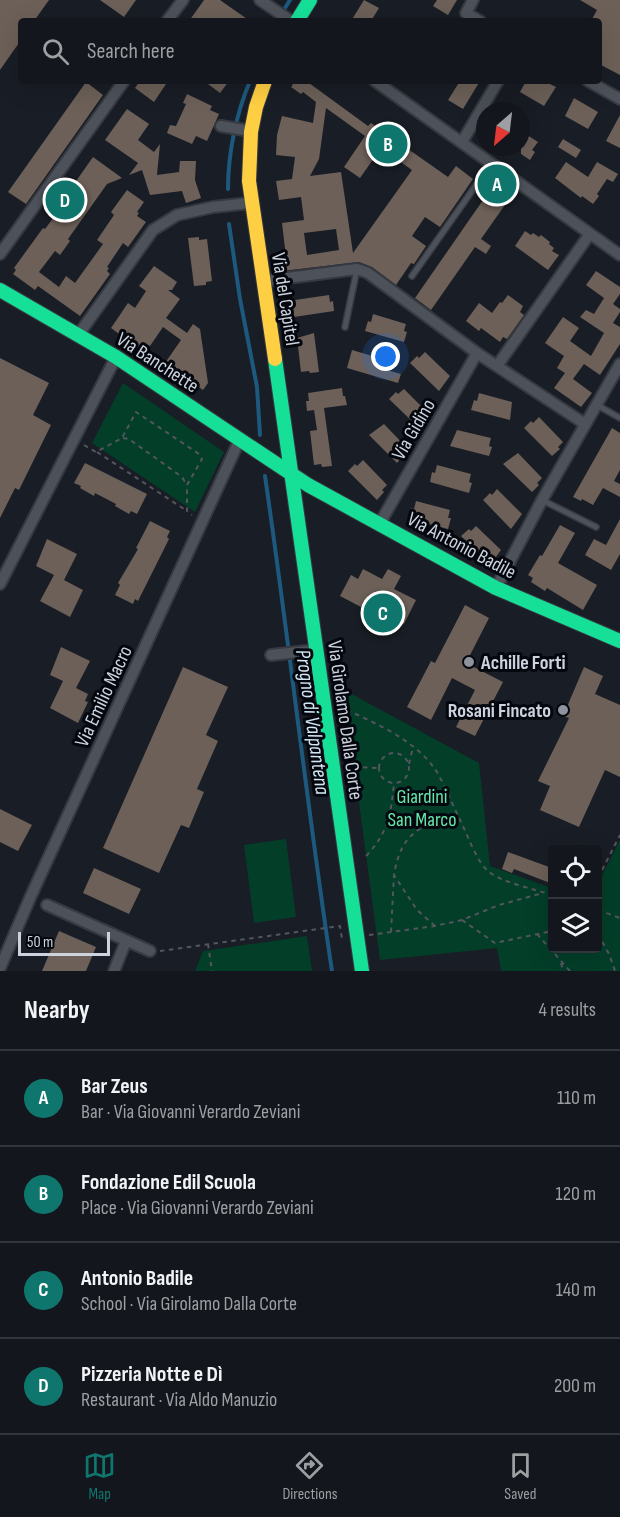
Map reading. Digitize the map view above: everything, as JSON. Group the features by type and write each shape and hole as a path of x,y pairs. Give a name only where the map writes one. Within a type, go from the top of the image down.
{"street":[{"path":"170,18 183,0"},
{"path":"260,0 288,18"},
{"path":"294,18 310,0"},
{"path":"473,0 466,13 475,18"},
{"path":"0,254 122,84"},
{"name":"Via del Capitel","path":"264,84 245,130 250,203 264,280 291,473"},
{"path":"379,84 620,255"},
{"path":"462,142 496,84"},
{"path":"593,84 620,99"},
{"path":"221,126 245,130"},
{"path":"79,334 153,230 177,215 213,207 250,203"},
{"path":"497,366 589,235"},
{"path":"264,280 357,269 368,273 477,353 585,424"},
{"name":"Via Banchette","path":"0,290 116,357 291,473"},
{"name":"Via Gidino","path":"380,523 477,353"},
{"path":"0,584 116,357"},
{"path":"496,588 542,500 620,364"},
{"name":"Via Emilio Macro","path":"0,968 240,439"},
{"name":"Via Antonio Badile","path":"291,473 496,588 620,641"},
{"name":"Via Girolamo Dalla Corte","path":"291,473 362,971"},
{"path":"271,655 316,650"},
{"path":"47,905 150,951"},
{"path":"114,971 126,941"}],"lane":[{"path":"412,276 491,164"},
{"path":"345,327 357,269"},
{"path":"597,405 620,418"},
{"path":"542,500 596,527"}],"path":[{"path":"96,452 122,438 136,412 199,454 202,459 187,485 187,512"},
{"path":"122,438 129,439 182,477 187,485"},
{"path":"74,439 202,521"},
{"path":"347,710 384,728 425,757 436,772 487,870 499,877 546,893"},
{"path":"409,764 404,756 390,753 382,759 379,768 383,778 394,783 405,778 408,774 413,747"},
{"path":"354,767 379,768"},
{"path":"366,856 377,844 388,824 394,783"},
{"path":"391,932 394,875 398,853 411,835 431,822 457,814"},
{"path":"602,869 620,835"},
{"path":"394,875 417,910 435,926"},
{"path":"369,935 462,920 499,905 546,893"},
{"path":"602,912 620,918"},
{"path":"462,920 495,943 548,932"},
{"path":"150,951 340,926 342,939 345,938"},
{"path":"537,934 570,971"},
{"path":"602,942 615,971"},
{"path":"208,944 212,971"},
{"path":"561,963 563,971"}],"green space":[{"path":"123,383 224,452 195,512 92,443"},
{"name":"Giardini San Marco","path":"344,690 479,763 490,866 548,887 548,953 602,953 602,875 620,840 620,971 501,971 497,948 380,960"},
{"path":"286,839 296,917 254,923 244,845"},
{"path":"307,936 312,971 195,971 203,951"}],"building":[{"path":"0,0 49,0 36,18 18,18 18,44 0,70"},
{"path":"100,0 136,0 124,17"},
{"path":"204,0 220,0 246,18 191,18"},
{"path":"364,0 379,8 373,18 353,18"},
{"path":"437,0 457,0 448,15 433,6"},
{"path":"580,0 620,0 620,75 602,66 602,18 593,18 597,10"},
{"path":"85,84 89,84 103,95 26,204 8,192"},
{"path":"138,84 166,84 154,102 135,88"},
{"path":"208,84 227,84 220,93"},
{"path":"292,84 310,84 368,126 371,123 448,177 456,166 473,179 440,227 425,217 412,236 426,246 396,285 372,267 359,262 282,271 280,258 286,257 282,223 304,220 301,197 279,200 276,181 292,179 295,157 276,155 277,135 282,116 313,123 316,102 303,92 301,94 291,87","holes":["326,108 365,136 344,167 360,178 381,148 412,170 353,253 341,172 310,176 319,159","336,229 339,250 307,255 304,233"]},
{"path":"458,84 478,84 463,109 448,100"},
{"path":"524,84 550,84 556,87 544,106 520,92"},
{"path":"187,94 212,106 210,110 219,114 207,141 196,136 192,144 167,133 170,125 176,126 186,104 183,103"},
{"path":"574,98 598,112 588,129 565,116"},
{"path":"127,109 149,124 138,140 154,152 160,144 157,175 179,172 180,161 196,161 195,180 201,198 186,203 182,191 150,195 142,170 129,175 138,163 105,140"},
{"path":"620,115 620,148 606,141"},
{"path":"530,137 538,142 532,150 535,152 530,160 524,156 530,156"},
{"path":"563,139 581,150 576,158 558,147"},
{"path":"93,157 122,178 107,184 68,239 70,241 60,255 55,251 39,272 59,287 66,276 75,283 103,244 97,240 114,215 111,212 127,190 144,202 137,216 146,222 128,247 123,243 107,267 110,274 80,316 38,286 35,290 13,274 16,270 14,268 57,213 55,211"},
{"path":"566,162 588,177 597,162 618,174 613,182 607,179 593,204 582,196 581,198 555,178"},
{"path":"490,190 507,202 481,239 491,246 486,254 475,247 431,310 415,298"},
{"path":"525,231 539,237 541,235 550,242 549,244 554,248 552,251 559,255 548,270 515,246"},
{"path":"199,237 199,240 207,239 212,281 206,282 206,285 194,286 188,238"},
{"path":"154,266 177,282 172,290 168,290 180,299 166,318 187,333 193,324 200,329 208,383 203,390 165,363 181,340 163,327 143,352 111,328 128,303 135,308 146,291 139,286"},
{"path":"596,271 620,287 620,294 613,304 620,309 620,312 613,323 620,327 620,344 600,375 584,364 573,379 592,393 581,407 554,388 565,373 557,368 564,356 545,343 563,317 579,328 570,341 591,356 604,333 580,317 586,310 594,314 604,298 586,285"},
{"path":"329,295 330,302 333,301 334,311 294,317 295,300"},
{"path":"508,295 523,306 520,312 524,315 507,339 503,337 500,342 481,328 479,331 466,321 479,303 492,313"},
{"path":"373,314 406,324 404,331 407,332 404,342 365,331"},
{"path":"314,333 319,372 301,372 297,338"},
{"path":"352,350 386,360 383,369 401,374 398,383 347,368"},
{"path":"425,352 450,376 439,391 410,363"},
{"path":"0,358 49,383 33,415 51,425 19,490 15,488 0,518"},
{"path":"342,388 347,405 324,408 332,466 314,465 310,431 317,430 314,410 307,411 308,393"},
{"path":"404,389 428,413 424,418 426,420 418,427 389,399 396,392 398,394"},
{"path":"479,393 512,402 510,420 471,410"},
{"path":"539,417 563,442 558,447 560,449 552,456 524,428"},
{"path":"384,424 408,449 397,463 369,435"},
{"path":"612,428 620,433 620,470 614,481 620,484 620,497 603,488 593,505 582,499 581,501 573,497"},
{"path":"457,430 491,438 489,446 492,447 489,456 450,446"},
{"path":"518,453 542,478 532,492 503,464"},
{"path":"363,460 387,485 377,500 348,471"},
{"path":"85,463 147,494 137,514 131,511 129,514 115,506 116,504 95,493 94,496 74,483"},
{"path":"437,465 471,474 469,482 472,483 469,493 430,482 432,472 435,473"},
{"path":"497,489 522,514 511,529 483,500"},
{"path":"416,501 450,510 448,518 451,518 448,529 409,519 411,508 414,509"},
{"path":"620,519 620,554 611,570 585,555 594,539 606,545"},
{"path":"150,521 170,531 167,537 169,539 138,601 135,599 133,604 115,595 120,585 118,583 138,549 136,548"},
{"path":"560,525 575,533 558,563 597,585 583,610 547,588 545,591 531,582 533,578 528,575"},
{"path":"476,526 501,550 490,565 461,536"},
{"path":"47,539 77,554 64,580 83,590 70,617 40,601 54,575 36,566"},
{"path":"363,569 382,579 388,569 401,576 394,589 416,600 404,624 363,602 361,607 340,596 351,575 358,579"},
{"path":"465,605 489,618 466,663 503,682 475,736 456,727 475,690 452,678 431,720 407,707 431,661 435,663"},
{"path":"61,647 90,661 76,688 88,694 85,701 88,702 78,723 50,708 63,681 50,675"},
{"path":"183,667 228,687 206,735 218,741 197,789 204,792 189,828 181,825 159,873 103,848"},
{"path":"584,667 603,676 595,694 620,705 620,777 605,770 579,827 540,810 550,786 538,781 569,718 563,716"},
{"path":"0,809 32,825 18,851 0,842"},
{"path":"508,852 548,867 548,882 514,869 512,873 502,869"},
{"path":"94,868 141,889 129,914 83,893"},
{"path":"59,931 96,947 86,971 42,971"}],"waterway":[{"name":"Progno di Valpantena","path":"279,18 290,0"},
{"name":"Progno di Valpantena","path":"228,189 229,162 234,134 249,84"},
{"name":"Progno di Valpantena","path":"229,224 240,299 257,387 260,435"},
{"name":"Progno di Valpantena","path":"265,476 332,971"}],"traffic: fast":[{"path":"299,18 310,0"},
{"path":"0,290 116,357 308,485 496,588 620,641"},
{"path":"275,359 362,971"}],"traffic: slow":[{"path":"264,84 251,132 249,181 275,359"}],"place":[{"name":"Fondazione Edil Scuola","path":"388,144"},
{"name":"Bar Zeus","path":"497,184"},
{"name":"Pizzeria Notte e Dì","path":"65,200"},
{"name":"Antonio Badile","path":"383,613"},
{"name":"Achille Forti","path":"469,662"},
{"name":"Rosani Fincato","path":"563,710"}]}
